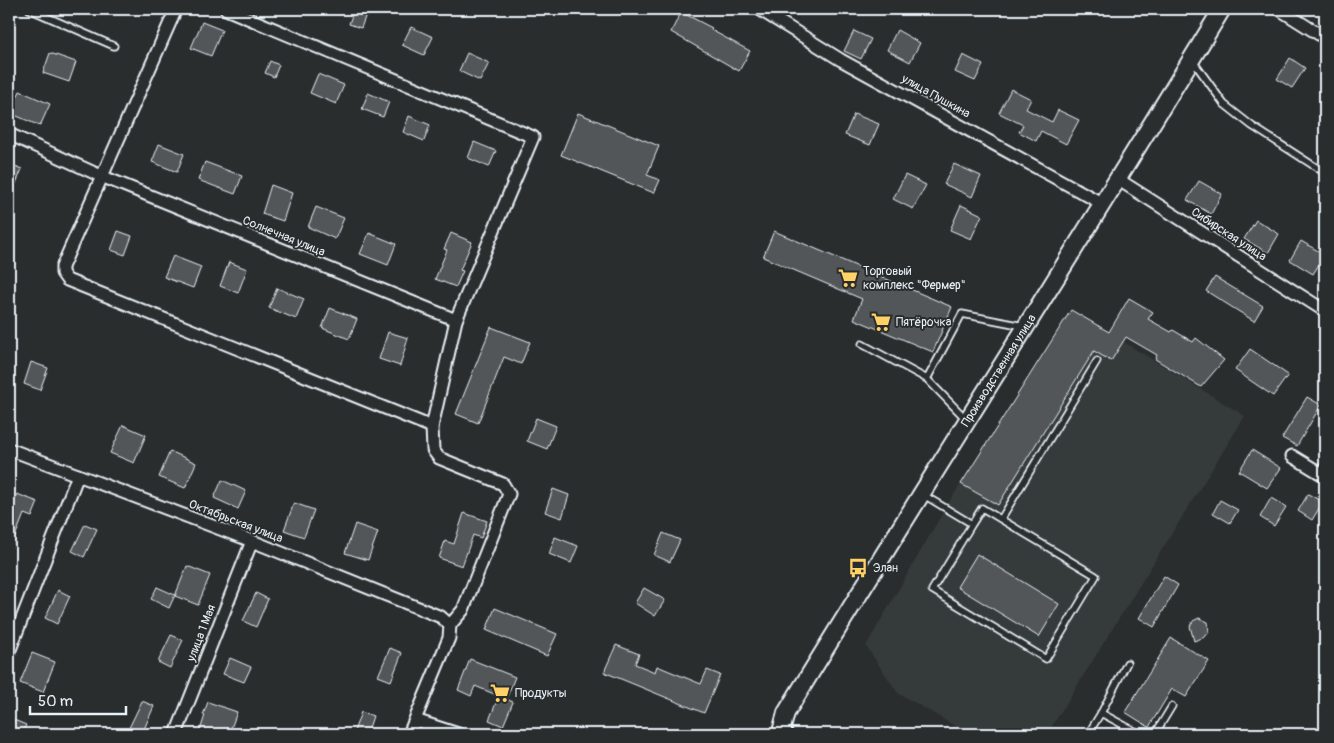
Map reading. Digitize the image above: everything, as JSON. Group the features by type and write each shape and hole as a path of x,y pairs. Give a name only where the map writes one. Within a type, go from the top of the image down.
{"street":[{"path":"176,9 62,266 62,273 67,280 432,427"},
{"path":"226,9 533,137 456,320 432,427 433,450 439,458 503,484 509,494 463,610 450,625 449,638 409,734"},
{"name":"улица Пушкина","path":"759,9 842,60 1103,204"},
{"name":"Производственная улица","path":"784,734 782,728 786,712 1118,180 1222,9"},
{"path":"1279,9 1325,38"},
{"name":"Солнечная улица","path":"9,134 101,176 456,320"},
{"name":"Сибирская улица","path":"1118,180 1325,311"},
{"name":"Октябрьская улица","path":"9,449 252,541 441,618 450,625"},
{"path":"1292,456 1325,476"},
{"path":"9,652 78,475"},
{"name":"улица 1 Мая","path":"176,734 252,541"},
{"path":"415,720 458,734"}],"lane":[{"path":"29,9 114,46"},
{"path":"1192,59 1224,104 1252,126 1325,173"},
{"path":"927,379 962,314 1026,326"},
{"path":"862,344 927,379 967,420"},
{"path":"1001,519 1097,361"},
{"path":"921,493 972,524"},
{"path":"982,508 1096,576 1046,659 932,590 972,524 982,508"},
{"path":"1088,734 1102,712 1127,663"},
{"path":"1155,734 1172,706"},
{"path":"1102,712 1140,734"}],"shaded area":[{"path":"1071,310 1245,416 1047,734 969,734 898,693 866,646 946,507"}],"building":[{"path":"354,9 368,9 361,28 349,24"},
{"path":"681,12 750,51 739,71 671,32"},
{"path":"202,22 222,30 211,56 191,48"},
{"path":"411,27 433,37 424,55 402,45"},
{"path":"897,30 920,43 910,62 887,50"},
{"path":"854,31 871,39 861,59 844,51"},
{"path":"50,53 76,62 69,82 43,73"},
{"path":"467,53 489,63 480,81 459,71"},
{"path":"963,55 983,65 975,81 955,72"},
{"path":"1290,58 1305,68 1292,88 1277,79"},
{"path":"270,61 279,65 274,77 265,73"},
{"path":"318,74 344,85 336,104 310,93"},
{"path":"1011,89 1031,99 1026,109 1052,122 1058,110 1079,120 1066,144 1041,131 1036,141 1019,132 1023,125 999,113"},
{"path":"20,91 50,104 40,126 10,113"},
{"path":"368,93 389,102 383,117 362,109"},
{"path":"578,113 659,146 647,175 660,180 654,193 561,155"},
{"path":"854,114 879,124 870,145 845,135"},
{"path":"409,116 430,125 424,141 403,132"},
{"path":"474,142 496,151 489,167 468,158"},
{"path":"159,144 184,154 177,172 152,162"},
{"path":"205,162 242,176 235,194 198,180"},
{"path":"9,164 22,169 9,200"},
{"path":"954,164 981,176 972,197 944,184"},
{"path":"905,175 926,185 913,209 893,199"},
{"path":"1199,181 1222,194 1211,214 1187,200"},
{"path":"271,185 292,193 283,221 262,214"},
{"path":"961,205 982,215 971,239 950,230"},
{"path":"316,207 344,218 335,239 308,227"},
{"path":"1256,220 1279,234 1268,253 1244,239"},
{"path":"118,231 132,236 125,255 111,250"},
{"name":"Торговый комплекс \"Фермер\"","path":"774,231 952,307 933,352 854,319 862,299 763,257"},
{"path":"369,233 396,244 388,265 360,254"},
{"path":"451,233 472,242 460,270 463,271 456,287 435,279 447,250 444,249"},
{"path":"1301,241 1325,255 1313,274 1290,260"},
{"path":"173,256 201,267 193,288 164,277"},
{"path":"229,262 247,269 238,293 220,286"},
{"path":"1215,277 1263,306 1254,321 1206,291"},
{"path":"277,288 304,299 296,319 269,308"},
{"path":"1129,298 1153,312 1148,319 1171,332 1173,330 1193,342 1196,338 1224,360 1201,387 1155,359 1157,355 1126,337 1111,361 1094,351 998,505 961,484 1071,310 1109,332"},
{"path":"330,308 357,319 349,339 322,328"},
{"path":"491,327 530,342 521,364 504,357 478,423 456,414"},
{"path":"388,332 408,338 400,366 379,359"},
{"path":"1250,349 1288,375 1273,396 1235,370"},
{"path":"31,362 48,368 40,390 24,384"},
{"path":"1307,397 1321,405 1297,446 1282,438"},
{"path":"536,418 556,426 547,449 527,441"},
{"path":"123,425 146,435 134,463 110,453"},
{"path":"1252,450 1281,468 1267,488 1239,471"},
{"path":"170,451 196,463 185,488 159,477"},
{"path":"222,480 246,491 238,509 214,498"},
{"path":"553,489 569,495 562,518 545,512"},
{"path":"17,494 38,502 32,517 24,514 9,552 9,515"},
{"path":"1308,494 1323,502 1312,520 1298,511"},
{"path":"1271,498 1286,507 1274,526 1260,517"},
{"path":"1220,500 1238,510 1230,523 1213,513"},
{"path":"294,503 314,510 304,537 284,530"},
{"path":"464,513 487,521 481,538 473,535 462,566 439,558 445,541 454,544"},
{"path":"85,524 97,529 84,557 72,551"},
{"path":"355,524 378,532 368,560 345,553"},
{"path":"663,533 680,540 670,562 654,555"},
{"path":"555,537 578,546 571,563 549,554"},
{"path":"977,554 1059,604 1039,637 957,587"},
{"path":"187,566 210,575 198,605 175,596"},
{"path":"1164,576 1178,585 1154,627 1139,618"},
{"path":"157,587 175,595 169,608 151,599"},
{"path":"644,588 665,600 655,616 635,603"},
{"path":"58,590 70,596 57,624 45,618"},
{"path":"256,593 268,599 256,627 243,621"},
{"path":"495,608 557,634 547,656 486,630"},
{"path":"1199,618 1208,622 1209,632 1205,637 1194,641 1190,626 1193,621"},
{"path":"171,635 183,640 170,668 158,662"},
{"path":"1171,638 1209,661 1186,697 1172,689 1149,727 1125,712"},
{"path":"616,645 639,654 635,664 655,672 657,666 701,684 707,670 720,675 704,713 604,672"},
{"path":"390,648 402,653 391,681 378,676"},
{"path":"32,653 55,662 43,692 20,683"},
{"path":"230,658 251,667 244,682 223,674"},
{"name":"Продукты","path":"470,659 515,677 506,699 475,686 471,696 458,690"},
{"path":"499,696 513,702 503,726 489,720"},
{"path":"142,701 154,706 142,734 129,728"},
{"path":"208,702 237,712 229,734 199,734"},
{"path":"361,712 373,716 367,734 353,734"},
{"path":"9,718 26,725 22,734 9,734"}],"place":[{"name":"Торговый комплекс \"Фермер\"","path":"848,278"},
{"name":"Пятёрочка","path":"881,322"},
{"name":"Элан","path":"858,568"},
{"name":"Продукты","path":"500,693"}]}
